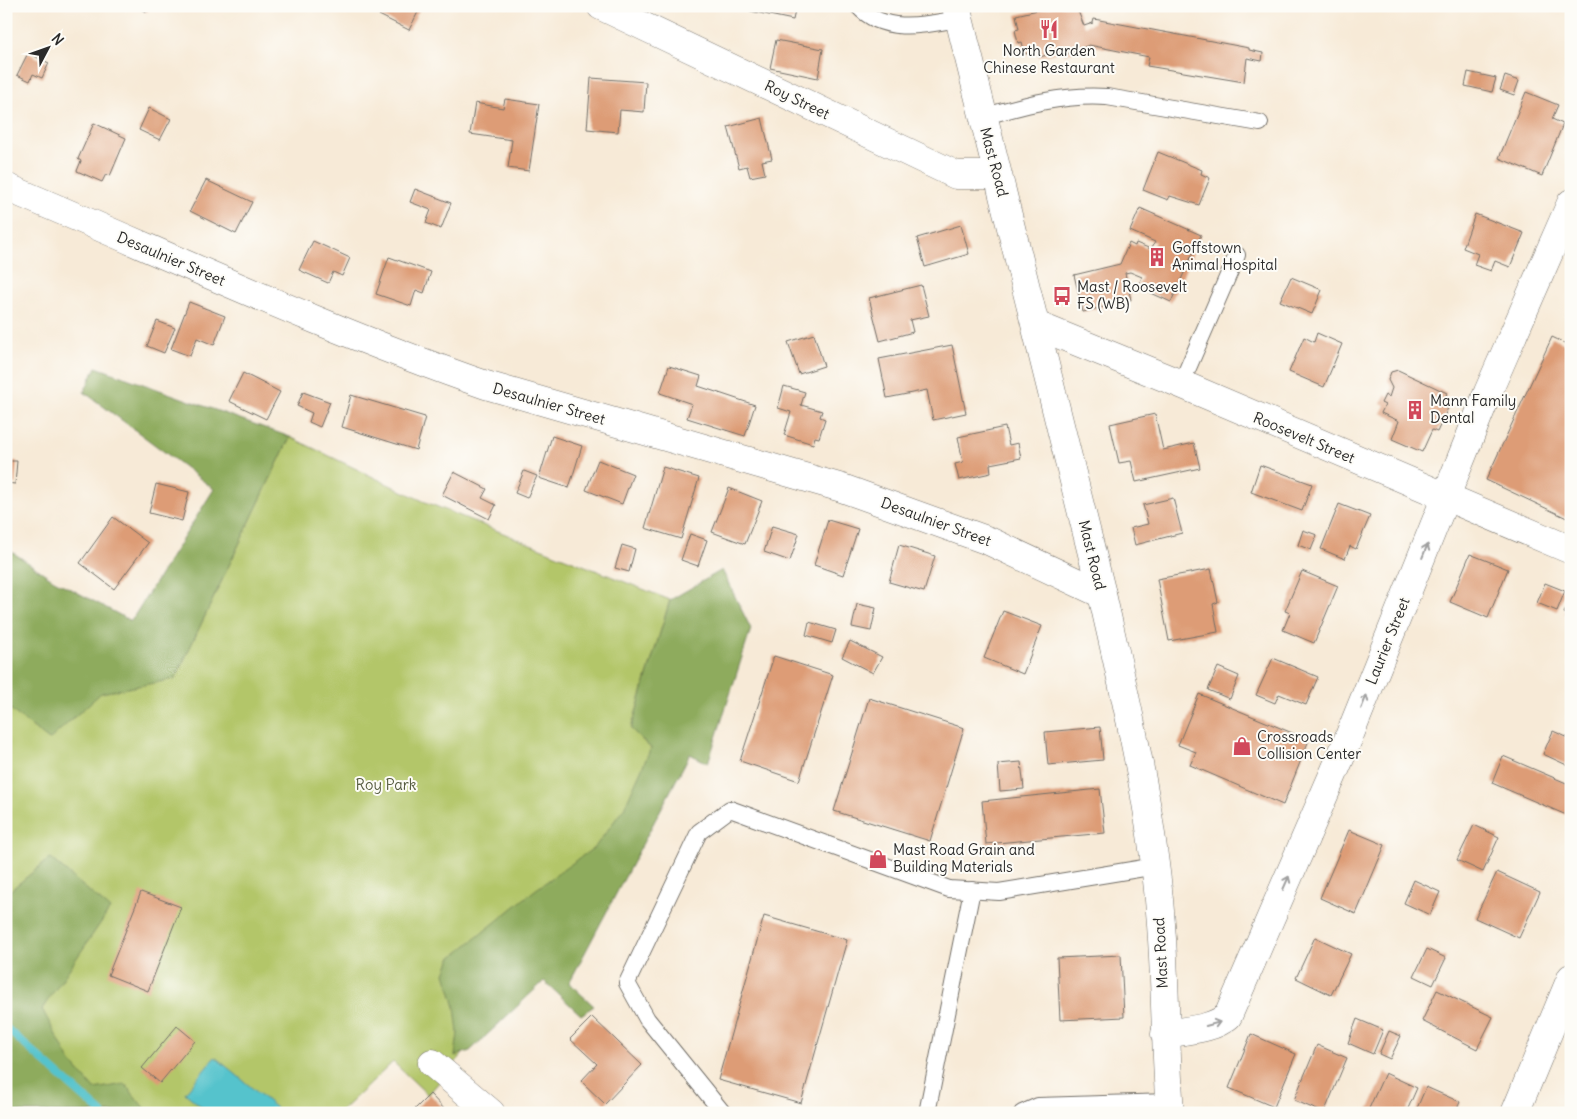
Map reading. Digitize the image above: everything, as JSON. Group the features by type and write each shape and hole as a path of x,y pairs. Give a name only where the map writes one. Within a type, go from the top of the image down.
{"street":[{"name":"Roy Street","path":"601,6 956,175 997,175"},
{"name":"Mast Road","path":"957,13 1102,594 1123,687 1147,809 1156,866 1169,1107"},
{"name":"Desaulnier Street","path":"6,187 248,292 428,365 486,385 842,488 989,541 1102,594"},
{"name":"Laurier Street","path":"1165,1034 1213,1025 1221,1022 1228,1016 1342,754 1506,349 1571,202"},
{"name":"Roosevelt Street","path":"1036,325 1181,384 1571,550"},
{"path":"1514,1113 1571,978"},
{"path":"432,1063 491,1113"}],"lane":[{"path":"858,6 881,22 905,27 957,13"},
{"path":"982,117 1060,97 1083,95 1107,96 1260,123"},
{"path":"1181,384 1236,255"},
{"path":"723,1113 647,1019 627,983 699,832 730,809 949,889 1000,892 1156,866"},
{"path":"927,1113 972,890"},
{"path":"1022,1113 1038,1106 1169,1107"}],"green space":[{"path":"96,367 290,437 175,679 101,693 49,740 6,706 6,548 54,580 131,621 214,489 84,392"},
{"name":"Roy Park","path":"290,437 423,501 670,600 631,729 660,757 536,968 428,1095 393,1062 339,1113 54,1113 6,1067 6,616 175,679"},
{"path":"722,570 751,629 708,763 690,754 569,983 594,1006 581,1015 544,981 470,1051 455,1056 458,1033 455,1007 445,973 451,958 535,890 595,847 624,808 651,748 631,729 670,600"},
{"path":"50,858 110,909 42,1009 70,1061 94,1089 125,1084 148,1113 6,1112 6,894"}],"water":[{"path":"215,1057 282,1113 209,1113 185,1093"}],"building":[{"path":"136,6 150,6 147,12"},
{"path":"383,6 421,6 409,30 379,15"},
{"path":"751,6 796,6 793,20 750,11"},
{"path":"1055,6 1076,6 1084,26 1093,23 1094,19 1249,48 1249,50 1263,53 1262,61 1247,58 1244,82 1147,66 1149,57 1089,45 1065,55 1064,51 1039,57 1038,51 1025,54 1022,42 1018,43 1015,30 1019,29 1016,15"},
{"path":"776,40 823,49 818,78 770,68"},
{"path":"28,53 49,63 42,78 33,74 30,81 17,75"},
{"path":"1468,72 1496,78 1492,92 1465,86"},
{"path":"1505,76 1519,81 1514,95 1500,90"},
{"path":"591,78 646,82 644,112 620,110 618,132 587,129"},
{"path":"1526,92 1558,105 1552,119 1563,124 1542,176 1499,158"},
{"path":"505,99 539,104 529,171 508,168 512,140 470,134 475,103 503,108"},
{"path":"149,108 171,119 160,140 139,130"},
{"path":"762,118 772,159 762,161 765,174 750,177 747,166 739,168 728,127"},
{"path":"94,123 126,138 110,176 106,174 102,182 77,171 81,161 78,159"},
{"path":"1158,152 1202,170 1201,174 1210,178 1199,205 1170,196 1168,200 1143,190"},
{"path":"206,180 252,202 236,234 190,211"},
{"path":"415,189 451,203 441,229 426,223 431,210 410,202"},
{"name":"Goffstown Animal Hospital","path":"1140,208 1201,235 1171,302 1138,287 1142,277 1130,272 1125,273 1131,300 1083,312 1074,275 1120,264 1129,243 1135,246 1136,243 1151,249 1155,242 1130,231"},
{"path":"1475,214 1524,233 1510,267 1495,261 1491,271 1474,265 1478,254 1463,248"},
{"path":"961,225 969,254 925,267 917,238"},
{"path":"313,241 350,258 342,276 333,272 328,283 299,270"},
{"path":"389,257 431,272 424,293 416,290 411,306 376,294"},
{"path":"1291,277 1322,290 1312,314 1280,301"},
{"path":"921,285 929,316 910,320 913,332 880,341 869,298"},
{"path":"189,302 225,316 214,345 197,338 190,356 171,349"},
{"path":"157,321 175,328 164,353 147,346"},
{"path":"1317,333 1342,344 1324,387 1289,372 1304,337 1314,342"},
{"path":"814,334 824,366 799,374 788,342"},
{"path":"1552,337 1571,346 1571,520 1486,480"},
{"path":"952,345 966,413 933,420 927,390 887,398 879,359"},
{"path":"669,366 701,376 698,386 755,405 745,436 687,418 692,404 660,393"},
{"name":"Mann Family Dental","path":"1398,370 1447,393 1442,406 1448,408 1437,432 1432,430 1422,452 1392,439 1399,421 1381,413 1385,405 1381,403 1385,395 1389,397 1392,388 1388,380 1391,372"},
{"path":"243,373 280,392 266,419 229,401"},
{"path":"784,386 805,392 801,405 822,411 820,417 825,419 819,438 815,437 813,444 784,435 791,412 778,408"},
{"path":"303,392 330,402 320,427 309,422 312,413 297,406"},
{"path":"351,395 425,417 416,450 342,427"},
{"path":"1155,414 1163,450 1194,443 1200,468 1136,482 1131,461 1119,463 1110,424"},
{"path":"1005,427 1009,445 1018,443 1021,458 990,464 991,473 959,480 955,464 963,462 958,437"},
{"path":"552,436 582,446 569,488 539,478"},
{"path":"598,460 633,474 622,504 586,490"},
{"path":"6,461 17,461 15,484 6,483"},
{"path":"1260,465 1312,484 1302,511 1251,492"},
{"path":"663,467 699,478 681,539 645,528"},
{"path":"524,471 537,476 527,498 515,493"},
{"path":"454,472 487,489 482,498 496,505 489,519 442,495"},
{"path":"156,484 189,492 182,521 149,513"},
{"path":"729,488 762,501 745,544 712,532"},
{"path":"1173,498 1182,533 1135,545 1131,528 1148,524 1143,505"},
{"path":"1339,504 1370,516 1356,549 1350,546 1345,559 1321,549"},
{"path":"113,517 148,543 114,589 80,563"},
{"path":"828,520 858,529 843,575 814,565"},
{"path":"772,526 799,534 790,561 764,552"},
{"path":"1303,530 1317,535 1311,550 1298,545"},
{"path":"690,534 707,540 698,566 681,560"},
{"path":"622,545 635,549 629,572 615,568"},
{"path":"899,545 935,556 924,592 889,582"},
{"path":"1470,554 1508,569 1488,618 1450,602"},
{"path":"1211,569 1218,602 1213,604 1218,632 1169,641 1157,579"},
{"path":"1302,571 1338,586 1314,643 1283,630 1290,613 1285,611"},
{"path":"1545,583 1565,591 1557,611 1537,603"},
{"path":"1571,599 1571,617 1564,613"},
{"path":"857,604 876,608 871,631 852,627"},
{"path":"1003,611 1042,626 1023,674 984,658"},
{"path":"809,622 836,630 832,643 806,635"},
{"path":"850,641 882,657 873,673 842,657"},
{"path":"774,656 833,675 799,781 740,761"},
{"path":"1273,658 1318,677 1306,705 1279,694 1275,703 1256,695"},
{"path":"1218,667 1239,676 1230,699 1208,690"},
{"path":"1199,694 1309,740 1283,805 1190,765 1196,752 1178,745"},
{"path":"869,698 964,728 930,841 834,811"},
{"path":"1100,727 1103,760 1048,765 1045,732"},
{"path":"1553,731 1571,739 1571,767 1543,754"},
{"path":"1503,756 1571,785 1571,817 1492,783"},
{"path":"1021,762 1024,789 1000,791 998,764"},
{"path":"1100,789 1105,833 986,844 982,801"},
{"path":"1474,825 1499,837 1483,872 1457,860"},
{"path":"1349,830 1385,845 1356,914 1320,898"},
{"path":"1497,872 1540,892 1519,938 1475,918"},
{"path":"1414,880 1440,892 1430,915 1404,903"},
{"path":"141,892 181,907 148,991 108,975"},
{"path":"764,916 847,940 801,1103 718,1080"},
{"path":"1315,937 1351,954 1331,995 1296,978"},
{"path":"1427,949 1446,958 1433,985 1414,976"},
{"path":"1121,955 1124,1017 1060,1020 1057,958"},
{"path":"1437,990 1493,1017 1477,1049 1422,1021"},
{"path":"592,1017 642,1065 605,1104 581,1081 597,1064 570,1039"},
{"path":"1357,1019 1383,1030 1373,1054 1348,1043"},
{"path":"177,1026 195,1041 160,1083 142,1068"},
{"path":"1389,1031 1401,1036 1390,1059 1379,1054"},
{"path":"1251,1034 1296,1054 1274,1107 1229,1088"},
{"path":"1317,1045 1347,1058 1324,1113 1294,1100"},
{"path":"1385,1073 1417,1088 1406,1113 1367,1113"},
{"path":"1426,1087 1460,1102 1455,1113 1415,1113"},
{"path":"430,1094 448,1113 411,1113"}],"waterway":[{"path":"6,1028 102,1113"}],"place":[{"name":"North Garden Chinese Restaurant","path":"1049,29"},
{"name":"Goffstown Animal Hospital","path":"1157,257"},
{"name":"Mast / Roosevelt FS (WB)","path":"1062,296"},
{"name":"Mann Family Dental","path":"1415,410"},
{"name":"Crossroads Collision Center","path":"1242,746"},
{"name":"Mast Road Grain and Building Materials","path":"878,859"}]}
